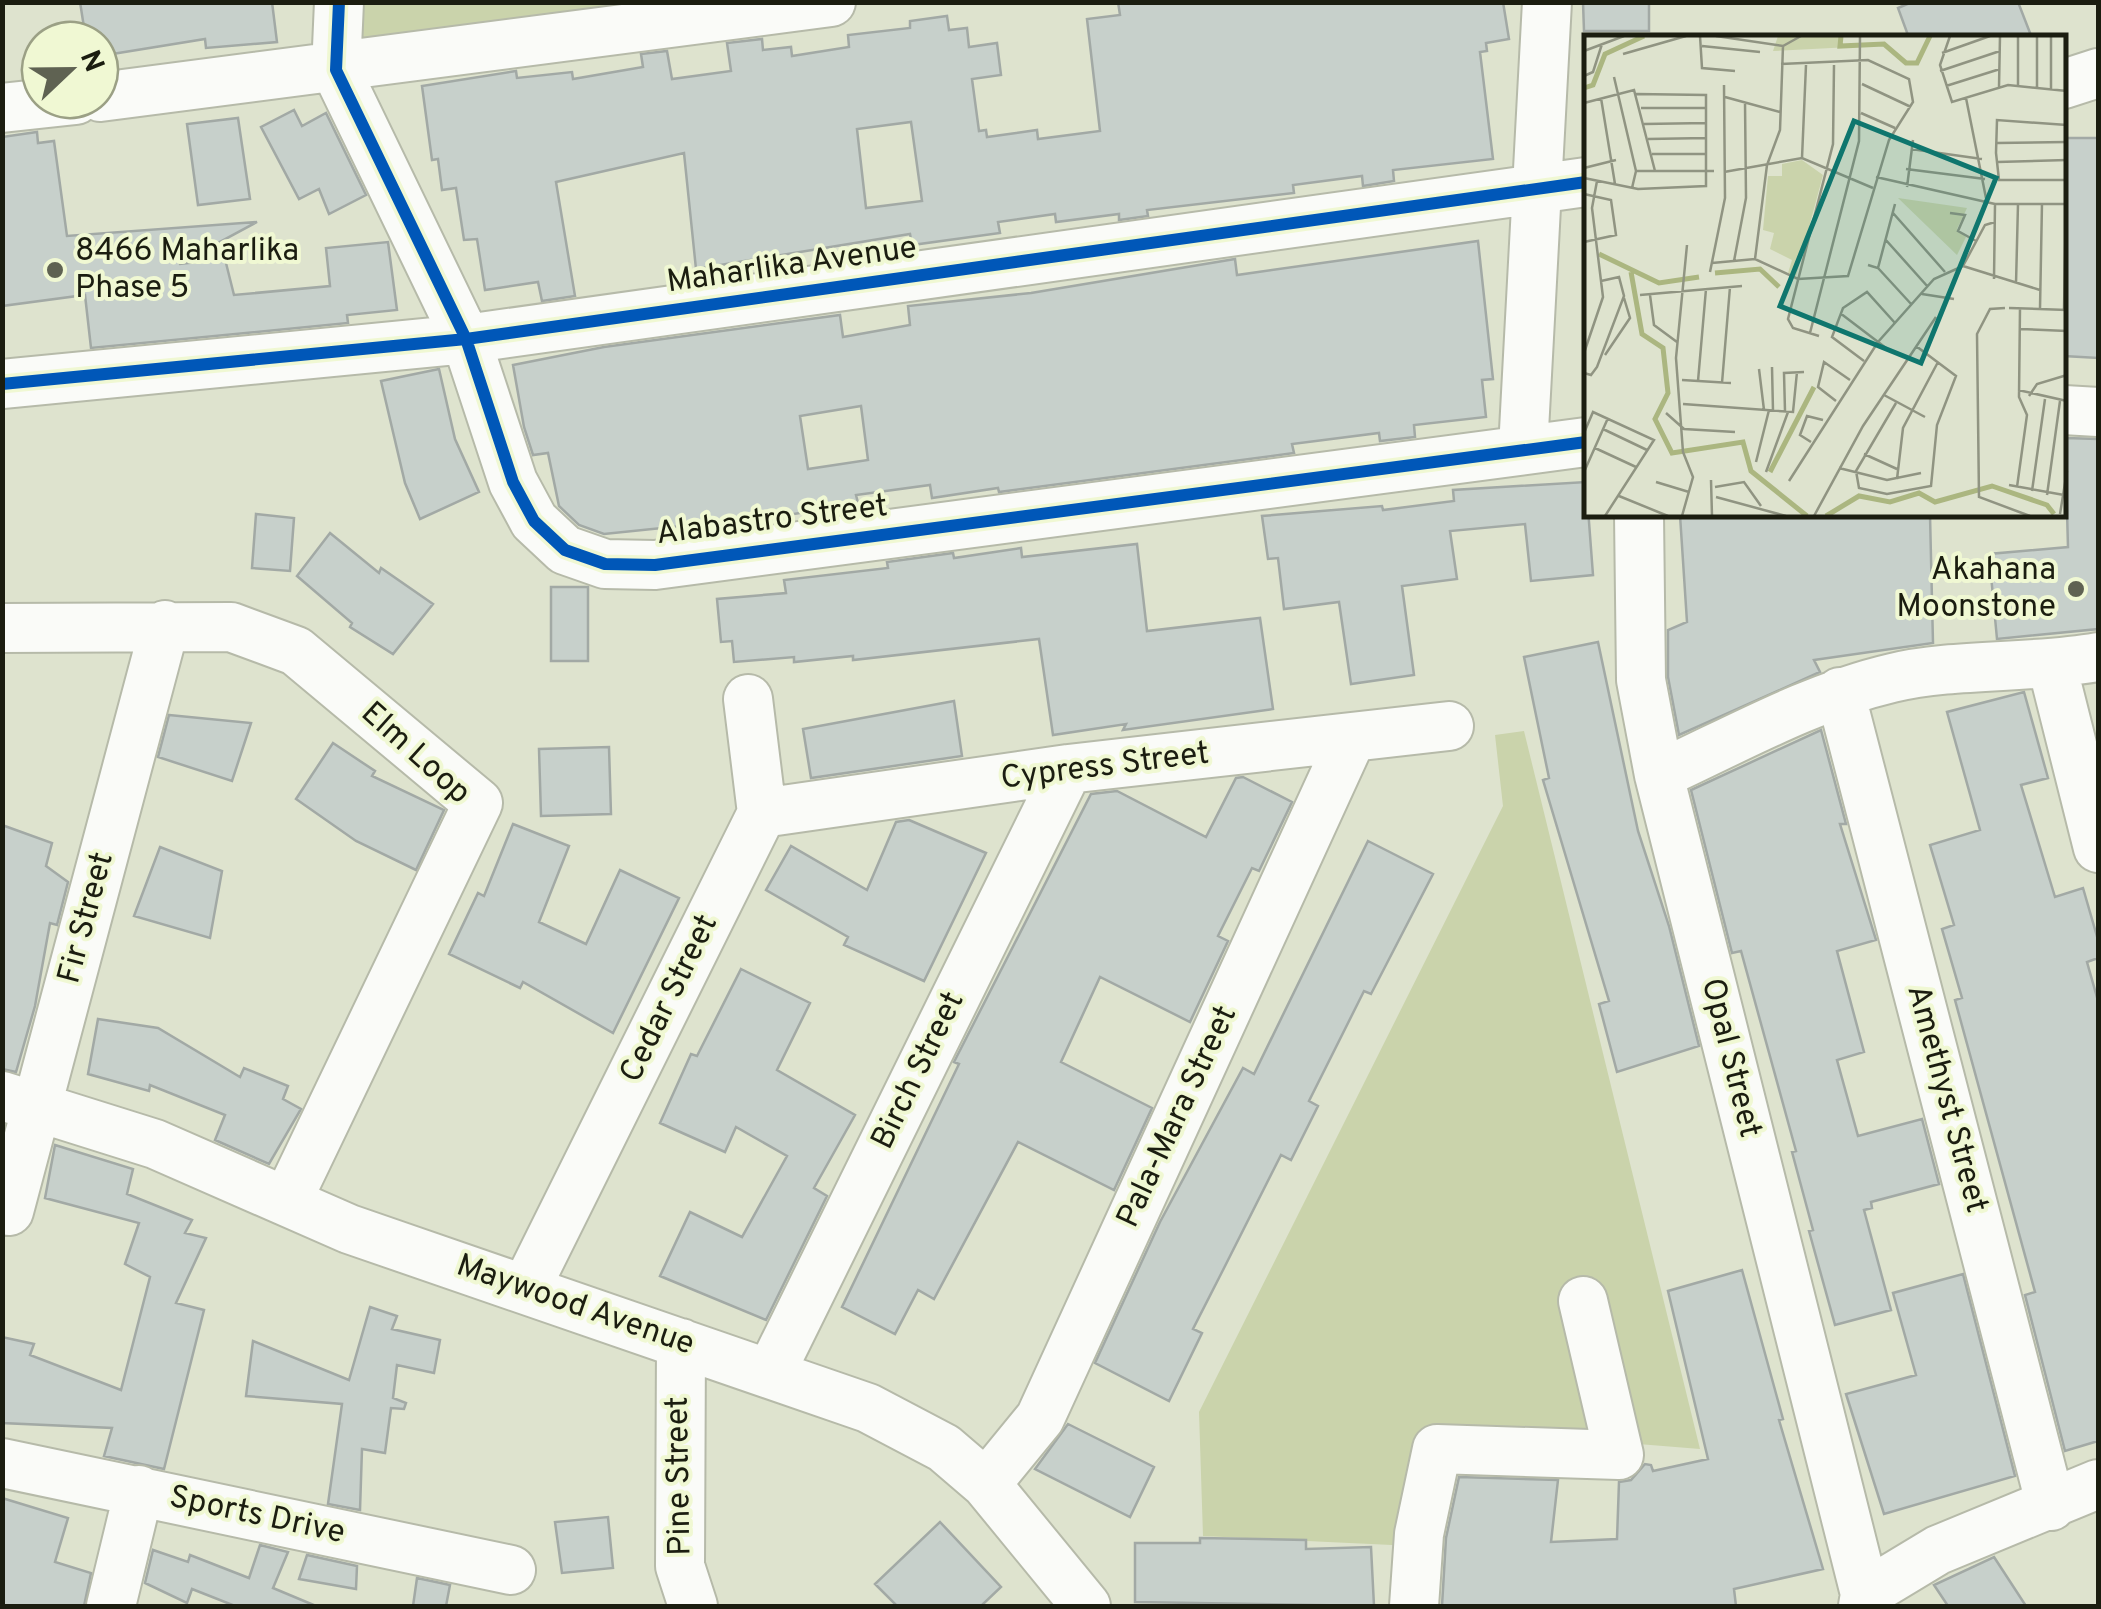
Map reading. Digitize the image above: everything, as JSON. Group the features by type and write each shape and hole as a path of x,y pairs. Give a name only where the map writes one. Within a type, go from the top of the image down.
{"street":[{"name":"Alabastro Street","path":"339,2 336,70 466,339 513,482 534,521 565,550 605,564 656,565 1584,442"},
{"path":"120,95 336,70 831,2"},
{"path":"1524,449 1548,2"},
{"path":"2066,83 2098,73"},
{"name":"Maharlika Avenue","path":"2,384 466,339 1584,182"},
{"path":"2066,410 2098,412"},
{"name":"Opal Street","path":"1640,518 1641,680 1659,775 1864,1600"},
{"name":"Fir Street","path":"9,1211 20,1100 165,625"},
{"name":"Elm Loop","path":"2,628 232,627 296,651 478,802 286,1201"},
{"path":"1659,775 1840,692 1898,677 2052,665 2098,656"},
{"path":"2052,665 2098,848"},
{"name":"Amethyst Street","path":"1840,692 2052,1506"},
{"path":"748,699 762,813"},
{"name":"Cypress Street","path":"762,813 1068,769 1449,726"},
{"name":"Pala-Mara Street","path":"986,1484 1040,1418 1351,738"},
{"name":"Birch Street","path":"770,1374 1068,769"},
{"name":"Cedar Street","path":"526,1288 762,813"},
{"name":"Maywood Avenue","path":"20,1100 155,1144 349,1229 770,1374 898,1423 944,1448 986,1484 1086,1606"},
{"path":"1414,1606 1419,1534 1437,1450 1619,1455 1583,1301"},
{"name":"Pine Street","path":"680,1343 680,1566 693,1606"},
{"name":"Sports Drive","path":"2,1463 510,1570"},
{"path":"1864,1600 1938,1550 2098,1484"},
{"path":"111,1606 138,1490"}],"green space":[{"path":"356,2 657,3 356,42"},
{"path":"1524,731 1700,1449 1452,1429 1413,1546 1203,1536 1199,1412 1503,806 1495,735"}],"building":[{"path":"80,2 272,2 277,42 206,48 205,39 120,53 120,20 83,20"},
{"path":"1118,2 1503,2 1509,39 1486,43 1487,51 1480,52 1493,159 1393,170 1394,181 1363,186 1362,176 1293,185 1294,193 1147,210 1148,216 1119,220 1119,214 1056,222 1055,214 998,222 1000,233 912,245 910,234 696,269 684,153 556,182 575,296 542,301 538,282 485,290 477,239 464,240 456,188 442,190 438,159 432,160 422,86 516,71 517,78 572,72 573,79 643,67 641,54 667,51 672,79 731,71 727,43 762,39 763,50 791,47 792,56 849,47 848,35 910,28 910,21 947,16 949,30 967,28 969,47 997,43 1001,75 972,79 979,131 986,130 987,137 1037,130 1038,139 1100,131 1087,19 1120,15","holes":["911,122 922,201 866,208 857,129"]},
{"path":"1583,2 1649,2 1649,31 1584,31"},
{"path":"1912,2 2018,2 2031,35 1908,35 1898,8"},
{"path":"294,110 302,126 326,113 366,195 329,214 319,189 299,199 261,127"},
{"path":"238,118 250,199 198,205 187,124"},
{"path":"37,132 38,143 54,141 67,236 257,222 179,264 225,259 234,295 330,286 326,248 388,242 397,310 347,315 348,323 91,348 85,295 2,306 2,137"},
{"path":"2066,138 2098,138 2098,358 2066,356"},
{"path":"1478,241 1493,379 1482,380 1486,417 1414,425 1415,437 1380,441 1379,433 1292,444 1294,453 999,492 998,488 932,498 930,485 856,495 858,503 788,515 604,534 579,525 559,506 548,453 533,455 513,365 604,347 840,315 843,337 910,325 908,306 1031,293 1235,259 1237,275","holes":["861,406 868,460 808,469 800,416"]},
{"path":"439,369 455,439 479,492 420,519 405,483 381,381"},
{"path":"2066,438 2098,439 2098,629 1997,639 1989,554 2068,547"},
{"path":"1584,482 1584,518 1589,518 1593,575 1531,581 1525,524 1450,531 1457,579 1402,586 1414,675 1351,684 1339,602 1284,609 1278,558 1268,559 1262,516 1382,506 1383,510 1454,501 1453,490"},
{"path":"256,514 294,518 290,571 252,568"},
{"path":"1680,518 1930,518 1933,643 1814,660 1820,672 1679,735 1668,677 1668,630 1687,622"},
{"path":"330,533 379,573 381,568 433,604 393,654 350,627 352,623 297,576"},
{"path":"1137,544 1147,631 1260,618 1273,709 1123,730 1126,724 1053,735 1039,639 853,660 853,656 794,662 794,657 734,662 732,641 721,642 717,599 786,593 784,580 888,568 887,562 953,553 954,558 1021,548 1022,557"},
{"path":"551,587 588,587 588,661 551,661"},
{"path":"1598,642 1638,831 1669,926 1699,1046 1617,1072 1599,1004 1609,1001 1543,780 1549,778 1524,657"},
{"path":"2024,692 2048,778 2021,785 2055,897 2083,888 2098,940 2098,958 2087,962 2098,1001 2098,1441 2065,1451 2025,1295 2035,1292 1955,1000 1962,998 1942,929 1954,925 1930,845 1980,830 1947,712"},
{"path":"954,701 962,756 811,778 803,729"},
{"path":"169,715 251,723 232,781 158,757"},
{"path":"1821,730 1846,824 1840,824 1876,940 1837,951 1864,1052 1837,1060 1858,1136 1922,1119 1939,1184 1871,1202 1872,1208 1864,1210 1891,1310 1835,1325 1809,1231 1813,1230 1792,1152 1796,1151 1741,951 1732,953 1691,790"},
{"path":"333,743 375,771 372,776 444,810 416,870 356,841 296,799"},
{"path":"609,747 611,814 541,816 539,749"},
{"path":"1243,777 1292,802 1259,871 1252,868 1218,936 1228,941 1190,1022 1100,977 1061,1062 1152,1108 1114,1190 1018,1142 934,1299 918,1290 895,1334 842,1307 959,1064 954,1062 1091,794 1117,791 1206,837 1236,778"},
{"path":"909,820 986,853 924,981 844,945 848,937 766,890 791,846 867,890 896,822"},
{"path":"513,824 569,846 539,922 586,944 620,870 679,898 613,1033 523,982 520,988 449,954 478,893 484,896"},
{"path":"2,825 52,843 46,866 68,882 57,925 50,923 35,1006 16,1072 2,1069"},
{"path":"1368,841 1433,874 1371,994 1364,991 1309,1101 1318,1106 1291,1160 1281,1155 1193,1329 1202,1333 1169,1401 1095,1363 1160,1222 1243,1068 1254,1074"},
{"path":"160,847 222,871 210,938 134,916"},
{"path":"741,969 810,1003 777,1070 855,1115 814,1188 827,1196 766,1320 660,1276 690,1212 742,1237 787,1156 736,1127 725,1152 660,1123 691,1054 697,1056"},
{"path":"98,1019 158,1028 240,1077 244,1068 288,1086 283,1099 301,1109 269,1164 215,1140 225,1115 150,1085 149,1091 88,1074"},
{"path":"55,1145 133,1169 127,1194 192,1220 185,1233 206,1238 176,1303 204,1310 164,1469 104,1456 112,1428 2,1423 2,1337 34,1344 30,1355 121,1390 150,1277 125,1264 139,1223 45,1198"},
{"path":"1742,1270 1783,1419 1779,1420 1823,1569 1734,1589 1736,1606 1442,1606 1446,1538 1459,1477 1558,1480 1551,1542 1617,1539 1619,1482 1631,1480 1645,1464 1651,1465 1653,1471 1708,1459 1668,1291"},
{"path":"1963,1274 2015,1476 1884,1514 1846,1394 1916,1375 1893,1293"},
{"path":"370,1307 397,1316 392,1329 440,1340 434,1373 397,1365 393,1398 406,1403 404,1409 391,1408 385,1453 362,1449 360,1510 328,1504 342,1404 246,1396 253,1341 349,1380"},
{"path":"1068,1424 1154,1467 1130,1517 1035,1469"},
{"path":"2,1498 68,1518 55,1562 91,1573 84,1606 2,1606"},
{"path":"608,1517 613,1568 562,1573 555,1522"},
{"path":"940,1522 1001,1587 981,1606 897,1606 875,1584"},
{"path":"1200,1538 1306,1540 1306,1549 1371,1547 1374,1606 1135,1602 1135,1543 1200,1543"},
{"path":"260,1545 288,1552 273,1588 316,1606 235,1606 192,1589 187,1603 145,1583 153,1550 188,1562 190,1555 249,1578"},
{"path":"307,1555 357,1566 356,1589 299,1579"},
{"path":"1994,1557 2026,1606 1948,1606 1934,1585"},
{"path":"417,1578 450,1585 446,1606 413,1606"}],"cycle path":[{"path":"339,2 336,70 466,339 513,482 534,521 565,550 605,564 655,565 1584,442"},
{"path":"2,384 466,339 1584,182"}],"place":[{"name":"8466 Maharlika Phase 5","path":"55,270"},
{"name":"Akahana Moonstone","path":"2076,589"}]}
